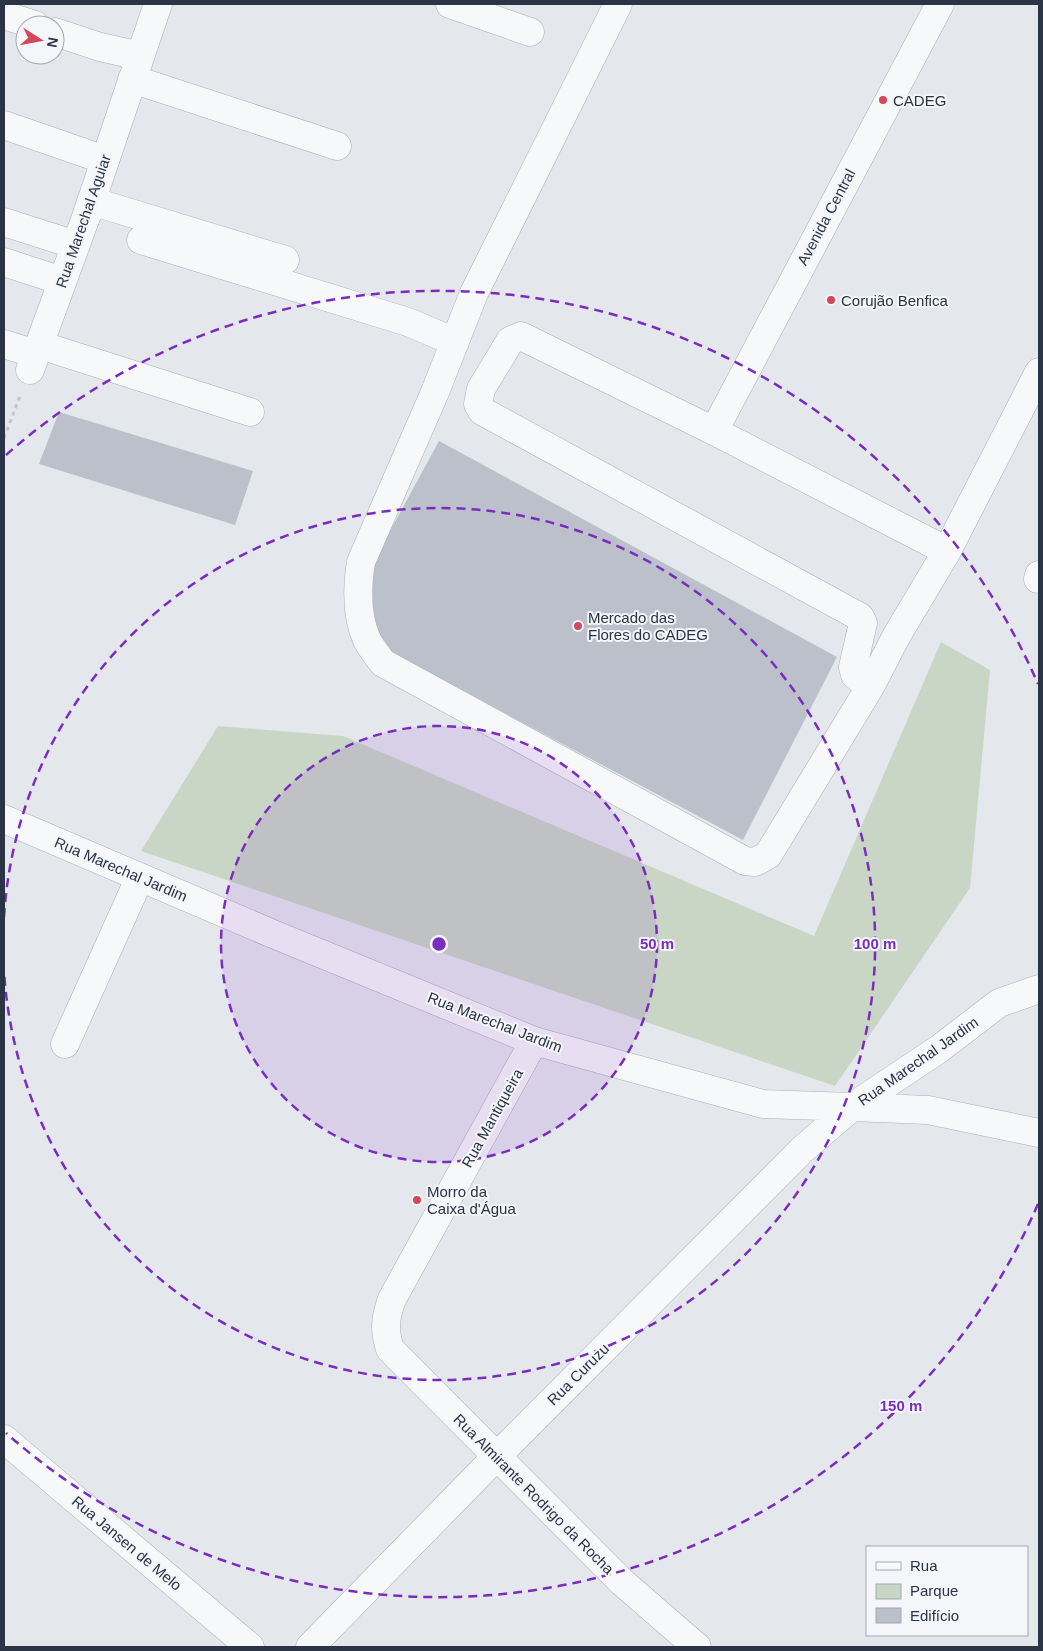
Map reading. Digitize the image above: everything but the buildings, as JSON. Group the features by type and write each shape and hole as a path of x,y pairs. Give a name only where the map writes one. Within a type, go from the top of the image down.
{"street":[{"name":"Rua Marechal Aguiar","path":"35,356 76,245 158,4"},
{"path":"450,4 530,32"},
{"path":"618,4 474,293 435,392 360,562 357,590 360,613 367,640 383,663 745,861 755,862 768,855 870,687 897,635 947,551 1039,372"},
{"name":"Avenida Central","path":"714,431 940,4"},
{"path":"65,35 100,47 136,68 337,146"},
{"path":"4,125 103,166"},
{"path":"4,137 103,166"},
{"path":"91,201 285,260"},
{"path":"4,222 76,245"},
{"path":"141,240 408,322 455,342"},
{"path":"4,262 24,271 62,281"},
{"path":"870,687 855,675 853,667 863,623 860,616 482,411 478,404 481,389 510,341 521,336 714,431 947,551"},
{"path":"4,344 35,356 250,412"},
{"name":"Rua Marechal Jardim","path":"4,819 534,1041 763,1104 852,1107 939,1049 998,1003 1039,989"},
{"path":"65,1044 140,877"},
{"name":"Rua Mantiqueira","path":"385,1330 386,1315 392,1300 534,1041"},
{"path":"852,1107 928,1110 1039,1132"},
{"name":"Rua Curuzu","path":"310,1647 803,1149 852,1107"},
{"name":"Rua Almirante Rodrigo da Rocha","path":"385,1330 390,1349 622,1582 697,1647"},
{"name":"Rua Jansen de Melo","path":"4,1439 250,1647"}],"path":[{"path":"4,438 35,356"}],"green space":[{"path":"941,642 990,670 970,888 835,1086 141,851 218,726 343,736 814,936"}],"place":[{"name":"CADEG","path":"883,100"},
{"name":"Corujão Benfica","path":"831,300"},
{"name":"Mercado das Flores do CADEG","path":"578,626"},
{"name":"Morro da Caixa d'Água","path":"417,1200"}]}
